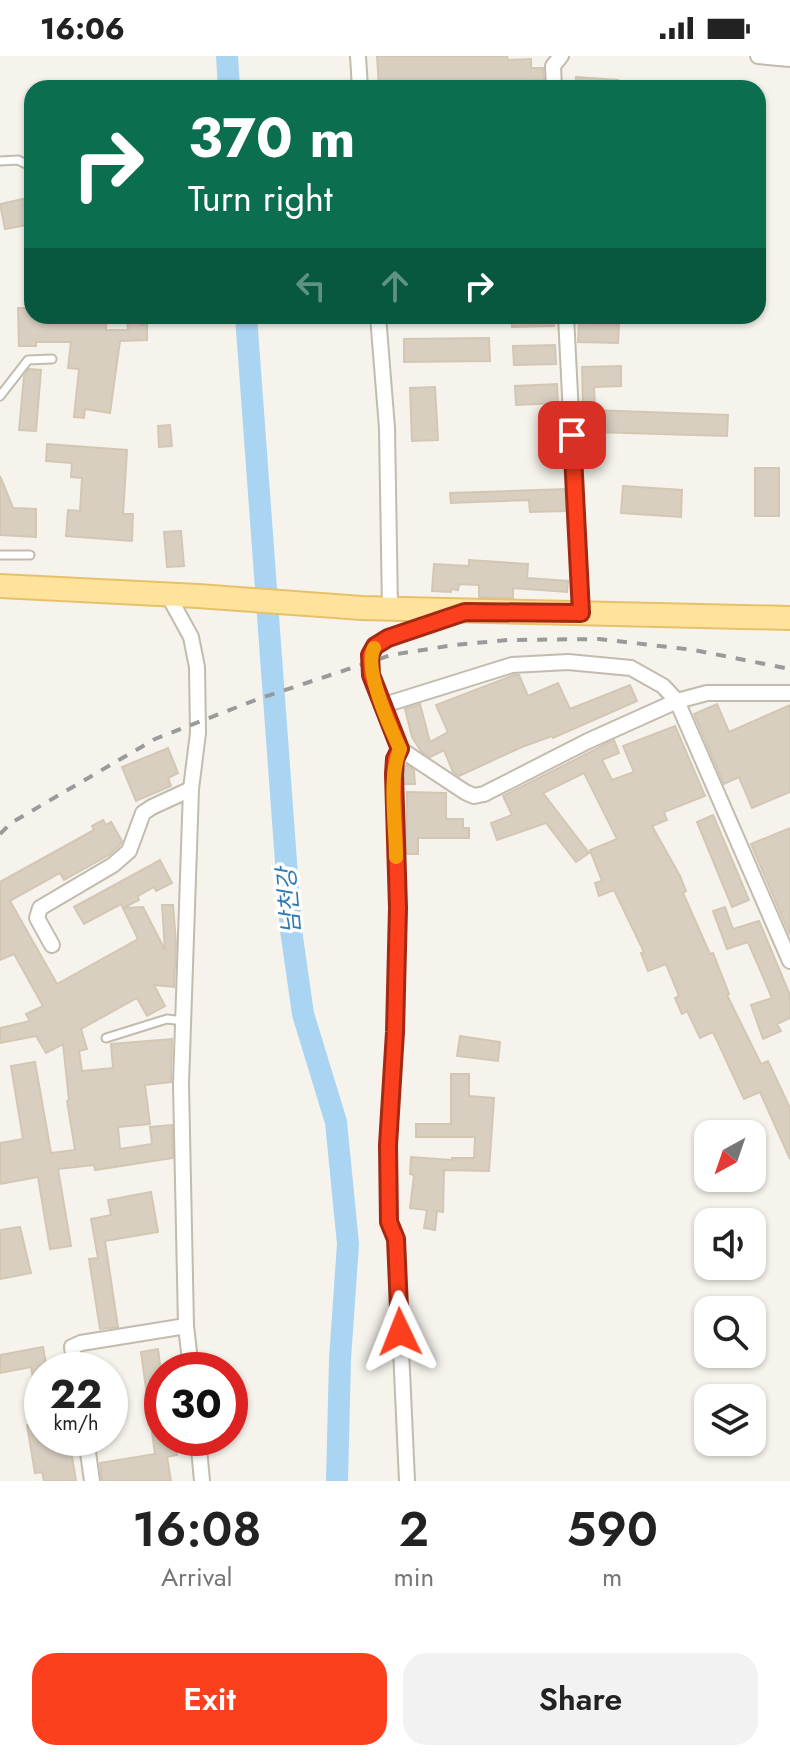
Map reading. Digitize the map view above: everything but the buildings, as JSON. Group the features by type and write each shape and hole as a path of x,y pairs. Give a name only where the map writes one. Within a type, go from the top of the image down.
{"main road":[{"path":"0,586 362,608 790,618"}],"street":[{"path":"358,56 360,80"},
{"path":"554,80 553,66 561,56"},
{"path":"758,56 790,59"},
{"path":"379,324 387,428 390,609"},
{"path":"566,324 581,613"},
{"path":"168,595 191,637 197,667 198,733 191,789 182,1133 189,1352"},
{"path":"465,612 388,638 375,646 370,655 371,675 400,749 449,783 474,796 484,794 588,741 677,701 707,693 790,693"},
{"path":"384,705 512,665 568,662 631,668 663,686 677,701 790,961"},
{"path":"400,749 395,759 394,774 398,908 388,1145 389,1222 396,1239 407,1481"},
{"path":"52,945 37,918 40,908 113,865 129,851 143,813 191,789"},
{"path":"73,1352 72,1347 81,1343 186,1326"},
{"path":"89,1456 92,1481"},
{"path":"200,1456 202,1481"}],"lane":[{"path":"0,161 18,160 24,163"},
{"path":"0,396 28,360 52,359"},
{"path":"0,555 30,555"},
{"path":"106,1038 167,1019 184,1021"}],"waterway":[{"name":"남천강","path":"227,56 228,80"},
{"name":"남천강","path":"247,324 291,930 303,1014 336,1122 348,1244 340,1359 337,1481"}],"railway":[{"path":"0,834 11,823 155,739 258,699 391,655 508,640 599,639 694,650 790,669"}],"slow traffic":[{"path":"374,648 370,655 371,675 400,749 395,759 394,774 396,857"}],"route":[{"path":"400,1332 396,1239 389,1222 388,1145 398,908 394,774 395,759 400,749 371,675 370,655 375,646 388,638 465,612 581,613 572,435"}]}
